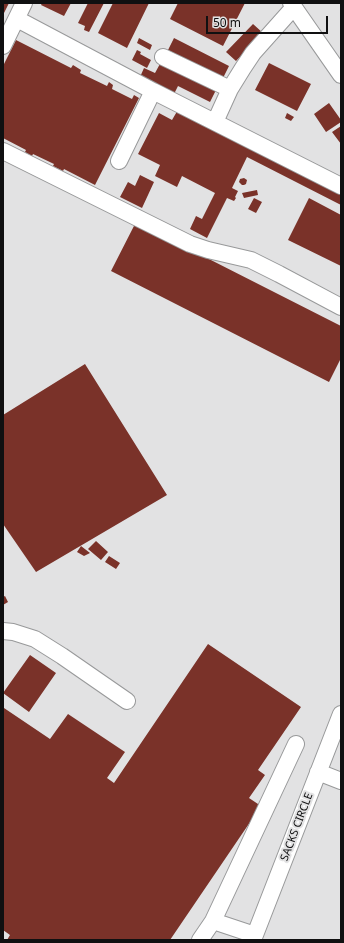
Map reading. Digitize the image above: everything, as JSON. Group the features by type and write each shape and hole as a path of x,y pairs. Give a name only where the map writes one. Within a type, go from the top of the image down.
{"lane":[{"path":"3,46 24,3"},
{"path":"215,122 230,89 243,68 253,53 292,5 341,75"},
{"path":"17,19 154,91 341,186"},
{"path":"163,57 230,89"},
{"path":"118,161 154,91"},
{"path":"3,151 190,244 208,250 251,260 341,307"},
{"path":"3,631 13,632 35,639 127,701"},
{"name":"SACKS CIRCLE","path":"254,938 341,714"},
{"path":"200,940 212,921 296,744"},
{"path":"318,772 341,781"},
{"path":"212,921 254,938"}],"building":[{"path":"3,3 9,3 3,15"},
{"path":"42,3 71,3 64,16 41,5"},
{"path":"88,3 104,3 89,32 84,30 85,26 78,23"},
{"path":"113,3 149,3 127,48 98,33"},
{"path":"178,3 245,3 223,46 170,19"},
{"path":"253,24 263,33 236,61 226,52"},
{"path":"139,38 152,45 150,50 137,43"},
{"path":"174,38 229,66 223,78 168,50"},
{"path":"16,40 71,68 73,65 81,70 80,73 107,86 109,82 113,85 112,89 132,99 134,95 139,98 95,185 64,169 63,171 53,166 54,164 33,154 32,156 25,152 26,150 3,138 3,66"},
{"path":"137,50 141,52 140,54 151,60 147,68 132,60"},
{"path":"161,62 216,90 210,102 178,86 174,94 140,77 144,68 155,73"},
{"path":"269,63 311,84 297,111 255,90"},
{"path":"329,103 341,122 326,132 314,114"},
{"path":"179,108 341,190 341,205 247,157 232,188 238,191 235,197 236,198 234,201 227,198 207,238 190,229 196,216 202,219 215,193 182,176 177,187 155,176 160,165 138,154 159,113 172,120"},
{"path":"287,113 294,117 291,121 285,118"},
{"path":"341,126 341,144 332,132"},
{"path":"140,175 154,182 142,208 120,197 128,182 135,186"},
{"path":"244,178 247,180 246,184 242,185 239,182 240,179"},
{"path":"257,190 258,195 244,198 242,193"},
{"path":"254,198 262,202 256,213 248,209"},
{"path":"309,198 341,215 341,266 288,240"},
{"path":"136,222 341,326 341,358 329,382 111,271"},
{"path":"85,364 167,495 36,572 3,524 3,415"},
{"path":"96,541 108,552 101,560 88,549"},
{"path":"81,546 90,553 84,556 77,552"},
{"path":"109,556 120,563 116,569 105,562"},
{"path":"5,596 8,602 3,605 3,597"},
{"path":"208,644 301,707 258,770 265,775 249,798 261,806 170,940 7,940 10,935 3,930 4,708 50,739 68,714 125,752 107,778 114,783"},
{"path":"30,655 56,673 29,712 3,693"}]}
